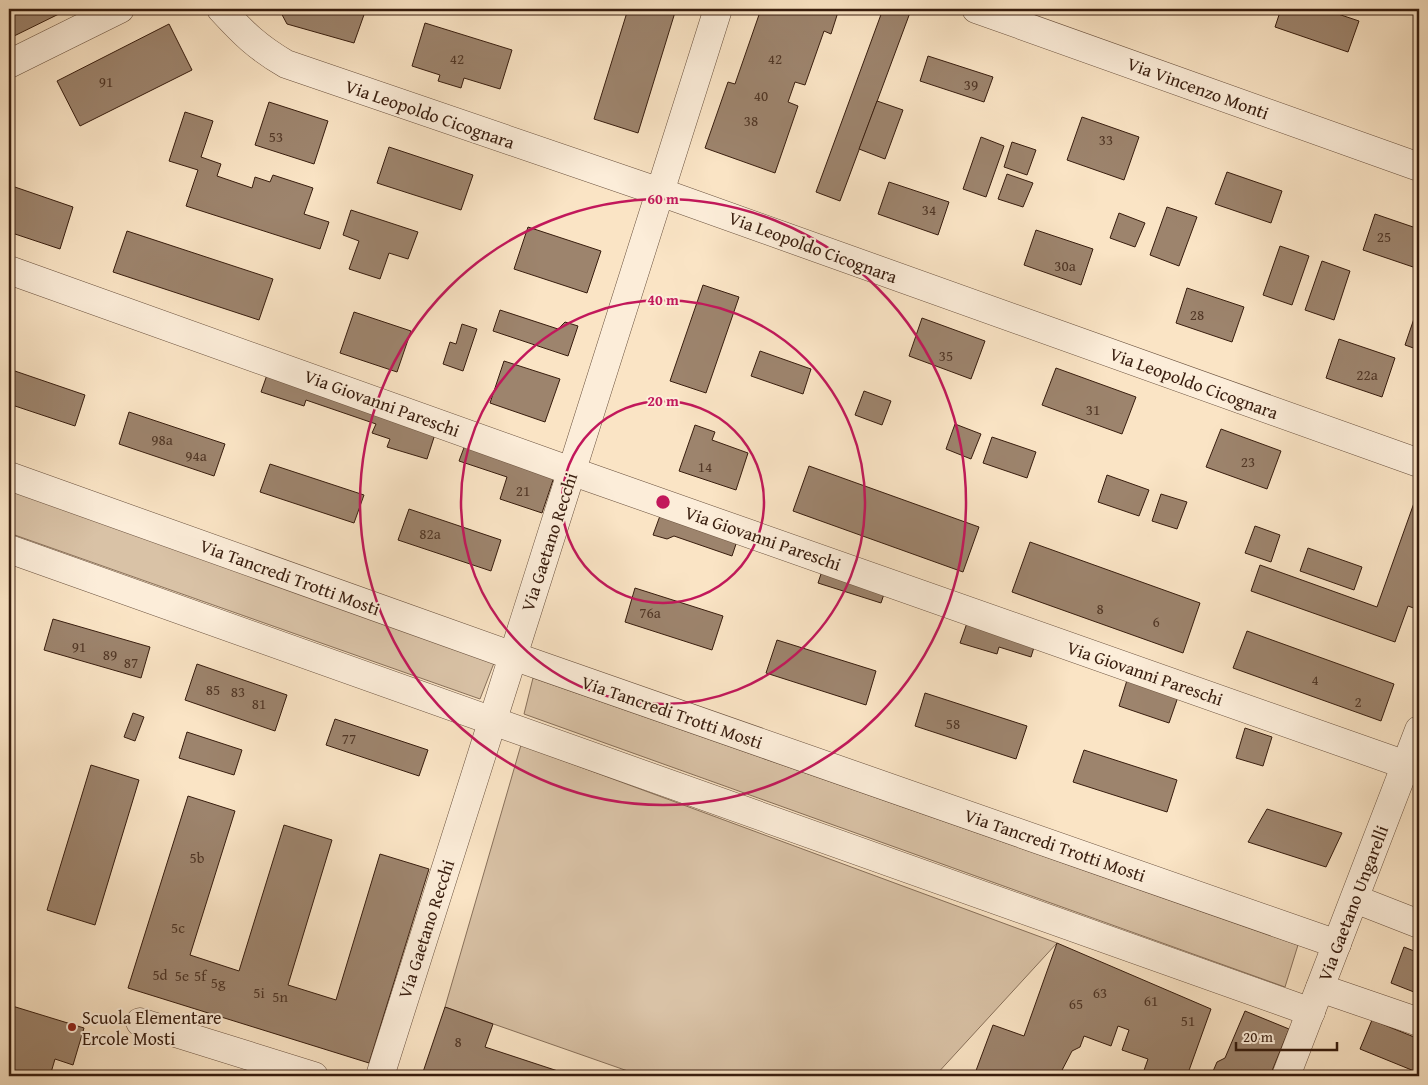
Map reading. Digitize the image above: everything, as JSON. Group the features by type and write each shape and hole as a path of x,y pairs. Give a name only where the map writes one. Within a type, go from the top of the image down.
{"street":[{"path":"9,64 120,9"},
{"name":"Via Leopoldo Cicognara","path":"221,9 251,41 286,64 660,192 1419,463"},
{"name":"Via Gaetano Recchi","path":"380,1076 718,9"},
{"name":"Via Vincenzo Monti","path":"976,9 1419,167"},
{"name":"Via Giovanni Pareschi","path":"9,270 571,471 1406,765"},
{"name":"Via Tancredi Trotti Mosti","path":"9,476 513,656 1337,944"},
{"path":"9,549 492,721 1316,1000 1419,1022"},
{"name":"Via Gaetano Ungarelli","path":"1286,1076 1419,730"},
{"path":"1354,899 1419,924"},
{"path":"140,1022 314,1076"}],"shaded area":[{"path":"9,489 494,663 480,699 9,533"},
{"path":"533,678 1298,945 1285,987 524,714"},
{"path":"521,745 1057,943 935,1076 642,1076 445,1007"}],"building":[{"path":"9,9 69,9 10,38"},
{"path":"279,9 366,9 354,43 287,24"},
{"path":"628,9 676,9 638,133 594,119"},
{"path":"761,9 839,9 831,34 824,31 805,85 795,82 788,102 798,106 775,173 705,148 728,82 735,84"},
{"path":"883,9 911,10 840,201 816,192"},
{"path":"1281,9 1323,9 1359,21 1348,52 1275,27"},
{"path":"425,23 512,50 500,89 464,78 461,88 438,81 440,75 412,66"},
{"path":"169,24 192,70 80,126 57,81"},
{"path":"928,56 993,77 984,102 920,81"},
{"path":"877,101 903,110 885,159 859,149"},
{"path":"269,102 328,121 314,164 255,145"},
{"path":"185,112 213,121 201,157 221,164 217,176 252,188 255,177 270,182 273,175 313,188 304,214 329,222 320,249 186,206 198,170 169,161"},
{"path":"1082,117 1139,137 1124,180 1067,160"},
{"path":"981,137 1004,146 986,197 963,189"},
{"path":"1012,142 1036,150 1027,175 1004,167"},
{"path":"389,147 473,175 461,210 377,183"},
{"path":"1227,172 1282,191 1271,223 1215,204"},
{"path":"1007,174 1033,183 1023,207 998,199"},
{"path":"889,182 949,202 938,235 878,214"},
{"path":"9,185 73,207 60,249 9,232"},
{"path":"1167,207 1197,217 1179,266 1150,255"},
{"path":"351,210 418,232 408,259 389,253 380,279 349,269 359,241 343,235"},
{"path":"1119,213 1145,223 1135,247 1110,238"},
{"path":"1375,214 1419,229 1419,269 1363,250"},
{"path":"528,227 601,251 587,293 514,269"},
{"path":"1036,230 1093,249 1081,285 1024,265"},
{"path":"127,231 273,279 259,320 113,272"},
{"path":"1280,246 1309,256 1292,305 1263,295"},
{"path":"1322,261 1350,271 1334,320 1305,310"},
{"path":"703,285 739,297 706,393 670,381"},
{"path":"1187,288 1244,307 1232,342 1176,323"},
{"path":"1419,304 1419,350 1405,345"},
{"path":"500,310 558,329 565,322 578,326 568,356 493,331"},
{"path":"354,312 411,331 397,372 340,353"},
{"path":"922,318 985,341 971,379 909,356"},
{"path":"462,324 477,329 463,371 443,364 450,342 456,344"},
{"path":"1339,339 1395,358 1382,397 1326,378"},
{"path":"760,351 811,369 803,394 751,376"},
{"path":"504,361 560,379 545,422 490,403"},
{"path":"1056,368 1136,397 1122,434 1042,405"},
{"path":"9,369 85,395 75,426 9,404"},
{"path":"268,372 437,428 427,459 387,447 390,439 372,433 376,424 306,400 304,406 261,392"},
{"path":"864,391 891,401 882,425 855,415"},
{"path":"129,412 225,444 214,476 119,444"},
{"path":"955,424 981,434 971,459 946,449"},
{"path":"695,425 715,432 712,440 748,453 736,490 679,471"},
{"path":"1221,429 1281,451 1267,489 1206,467"},
{"path":"992,437 1036,452 1027,478 983,463"},
{"path":"465,445 555,474 542,513 500,499 507,477 459,461"},
{"path":"270,464 364,495 354,523 260,492"},
{"path":"809,466 979,527 963,572 793,511"},
{"path":"1107,475 1149,490 1139,516 1098,502"},
{"path":"1161,494 1187,502 1177,529 1152,521"},
{"path":"1414,503 1419,505 1419,610 1408,606 1395,642 1251,591 1260,565 1377,607"},
{"path":"409,509 501,540 491,571 398,540"},
{"path":"661,513 737,541 732,556 674,536 667,539 653,535"},
{"path":"1255,526 1280,535 1271,562 1245,553"},
{"path":"1030,542 1200,603 1183,653 1012,592"},
{"path":"1308,548 1362,567 1354,590 1300,571"},
{"path":"822,571 885,591 881,603 818,583"},
{"path":"635,588 723,616 712,650 625,622"},
{"path":"53,619 150,647 141,678 44,650"},
{"path":"967,623 1035,644 1031,657 999,647 997,654 960,643"},
{"path":"1247,631 1394,684 1381,721 1233,668"},
{"path":"777,640 876,671 866,705 766,673"},
{"path":"197,664 287,695 275,731 185,700"},
{"path":"1128,677 1179,694 1169,723 1119,706"},
{"path":"925,693 1027,726 1016,759 915,726"},
{"path":"133,713 144,717 135,741 124,737"},
{"path":"335,719 428,750 419,776 326,745"},
{"path":"1245,728 1272,737 1263,766 1236,758"},
{"path":"187,732 242,750 234,775 179,758"},
{"path":"1084,750 1177,780 1167,812 1073,782"},
{"path":"91,765 139,780 95,925 47,910"},
{"path":"188,796 235,811 190,955 239,971 284,825 332,840 288,985 336,1000 380,854 429,869 369,1063 128,988"},
{"path":"1267,809 1342,833 1326,867 1248,842"},
{"path":"1057,943 1211,1009 1187,1076 1172,1076 1159,1072 1158,1076 1142,1076 1148,1059 1122,1050 1129,1030 1118,1026 1111,1046 1084,1036 1080,1047 1072,1051 1059,1076 974,1076 993,1025 1024,1036"},
{"path":"1404,947 1419,953 1419,994 1391,983"},
{"path":"9,1005 84,1028 73,1065 55,1059 50,1076 9,1076"},
{"path":"445,1007 493,1024 485,1047 573,1076 422,1075"},
{"path":"1245,1011 1289,1029 1270,1076 1211,1076 1217,1062 1225,1058"},
{"path":"1372,1020 1419,1039 1419,1073 1360,1049"}],"place":[{"name":"Scuola Elementare Ercole Mosti","path":"72,1027"}]}
